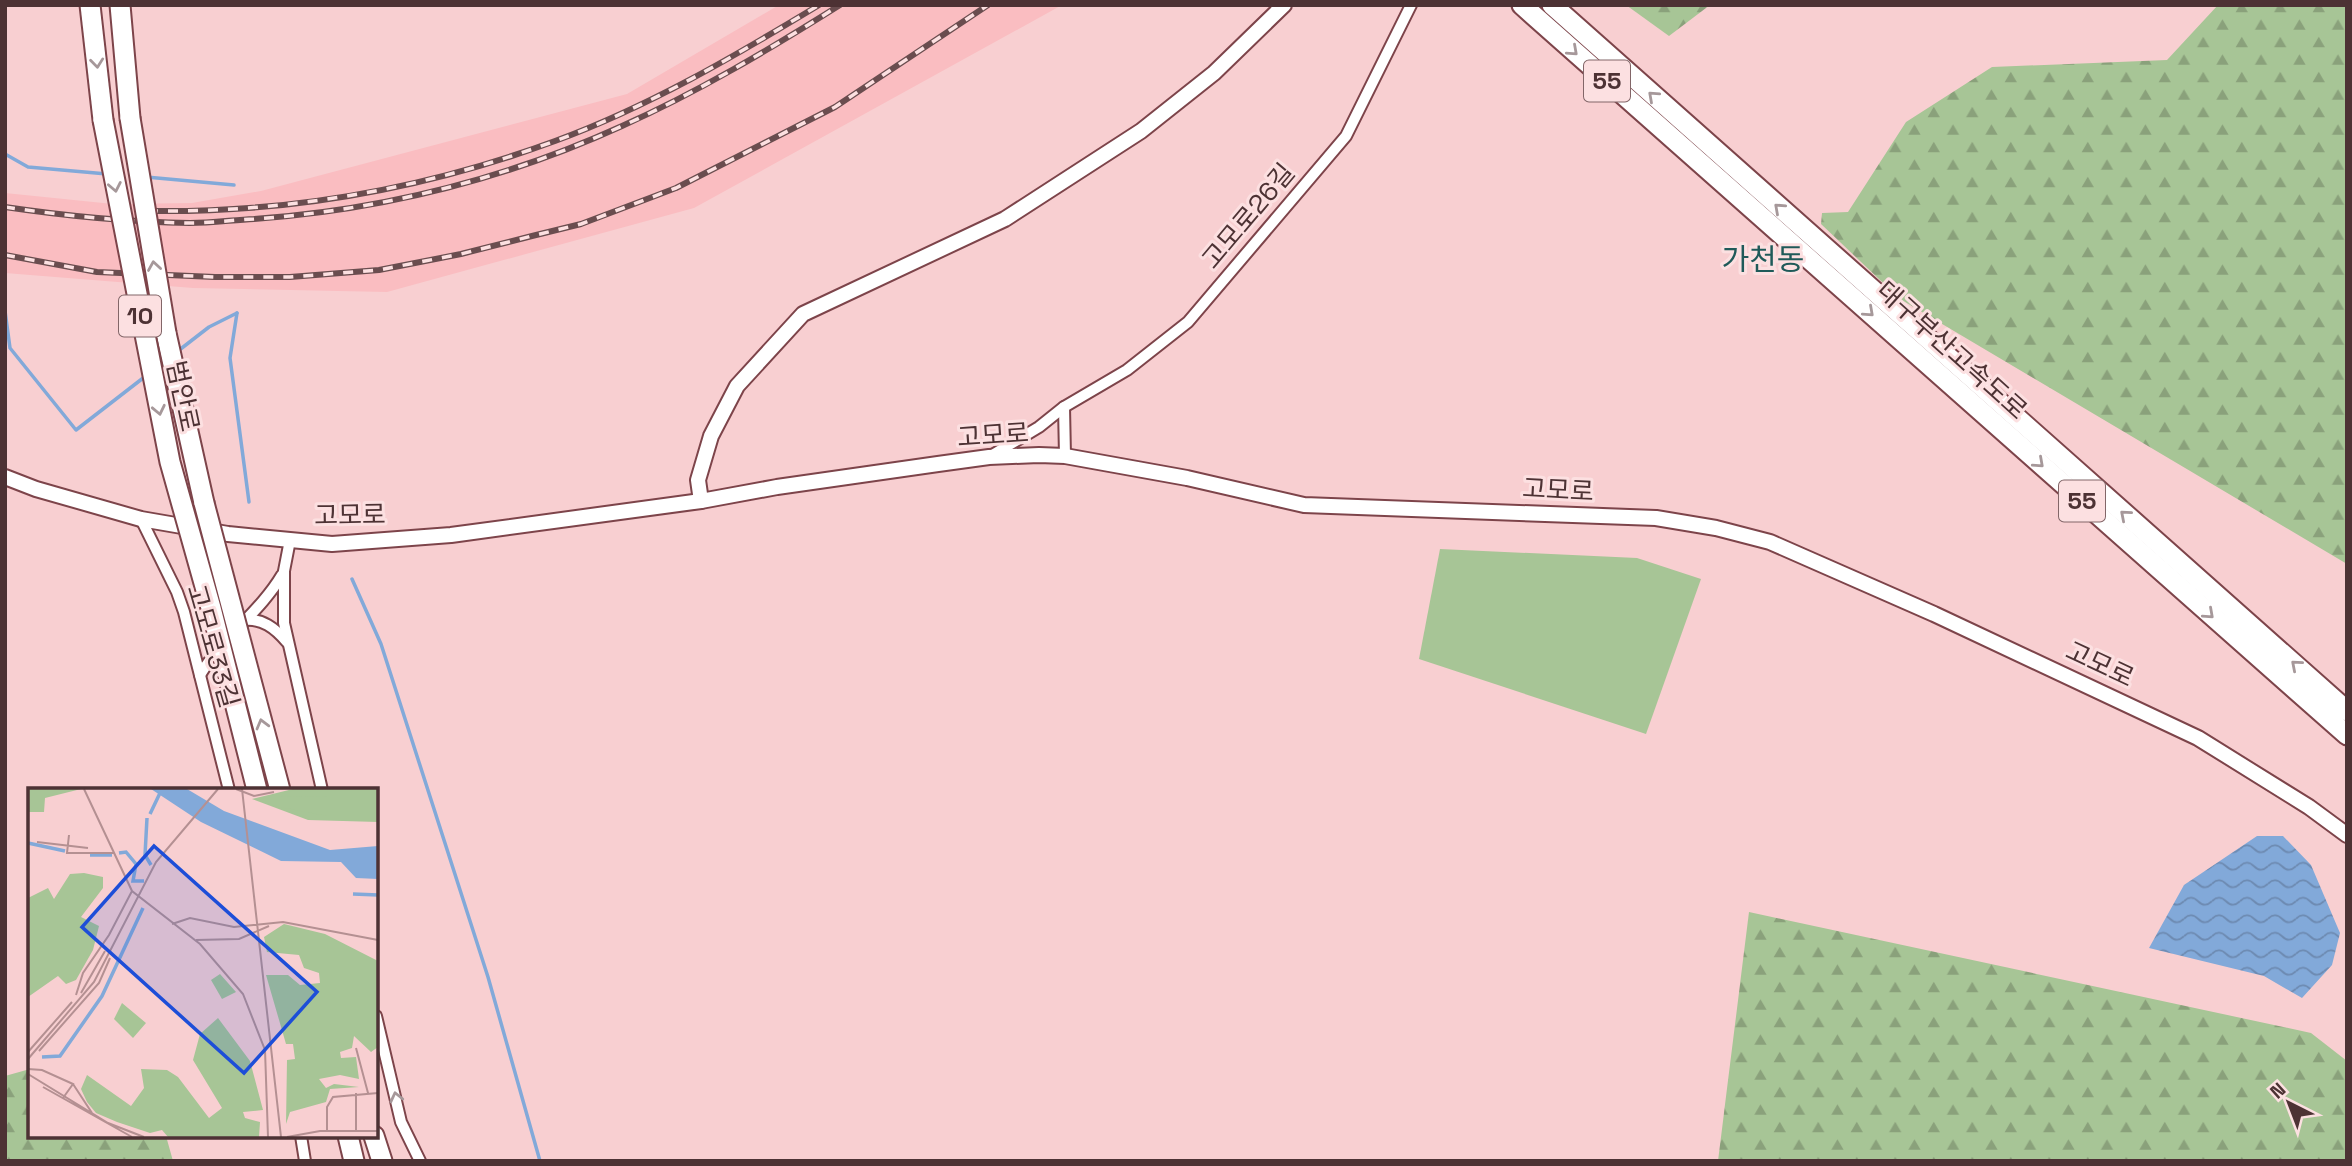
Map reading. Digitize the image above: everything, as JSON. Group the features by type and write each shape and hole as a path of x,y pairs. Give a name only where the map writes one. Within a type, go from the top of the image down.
{"highway":[{"name":"범안로","path":"90,5 103,120 170,462 211,608 256,788"},
{"name":"범안로","path":"120,5 130,118 166,333 200,488 279,788"},
{"name":"대구부산고속도로","path":"1522,5 1698,148 2347,735"},
{"name":"대구부산고속도로","path":"1552,5 1698,148"},
{"name":"대구부산고속도로","path":"1824,260 2347,711"},
{"path":"348,1138 354,1161"},
{"path":"375,1138 382,1161"}],"main road":[{"path":"701,501 698,480 710,436 737,386 803,314 1005,219 1141,131 1214,73 1284,5"},
{"name":"고모로","path":"5,477 36,489 141,519 228,534 332,544 450,535 701,501 776,487 989,457 1065,456 1187,478 1304,505 1656,518 1716,528 1770,542 1934,614 2198,738 2309,807 2347,835"}],"street":[{"name":"고모로26길","path":"989,457 1039,427 1064,407 1127,370 1188,322 1346,136 1411,5"},
{"path":"1064,407 1065,456"},
{"name":"고모로33길","path":"141,519 184,612 228,788"},
{"path":"290,540 284,571 283,608 322,788"},
{"path":"200,675 217,649 269,593 284,571"},
{"path":"244,620 252,619 265,623 289,644"},
{"path":"378,1024 401,1122 420,1161"},
{"path":"301,1138 305,1161"}],"shaded area":[{"path":"779,5 1062,5 694,208 387,292 193,288 5,273 5,193 113,204 192,203 261,191 627,94"}],"green space":[{"path":"1626,5 1710,5 1669,36"},
{"path":"2218,5 2347,5 2347,564 1900,299 1821,224 1822,213 1848,212 1906,122 1992,67 2167,60"},
{"path":"1440,549 1637,558 1701,579 1646,734 1419,659"},
{"path":"1749,912 2311,1033 2347,1061 2347,1161 1718,1161"},
{"path":"28,1070 28,1138 167,1138 173,1161 5,1161 5,1076"}],"water":[{"path":"2257,836 2283,836 2311,865 2340,933 2332,965 2302,998 2264,976 2149,948 2184,885"}],"waterway":[{"path":"5,154 28,167 107,174"},
{"path":"146,177 234,185"},
{"path":"5,311 10,348 76,430 147,375"},
{"path":"237,313 230,358 249,502"},
{"path":"178,351 209,327 237,313"},
{"path":"352,579 381,644 488,977 540,1161"}],"railway":[{"path":"148,211 252,208 354,195 405,185 506,158 624,113 723,61 819,5"},
{"path":"5,207 97,218 198,223 302,215 396,200 442,189 533,162 622,126 733,69 840,5"},
{"path":"5,255 97,272 290,277 379,270 461,254 581,224 676,188 835,107 988,5"}],"district":[{"name":"가천동","path":"1763,260"}]}
